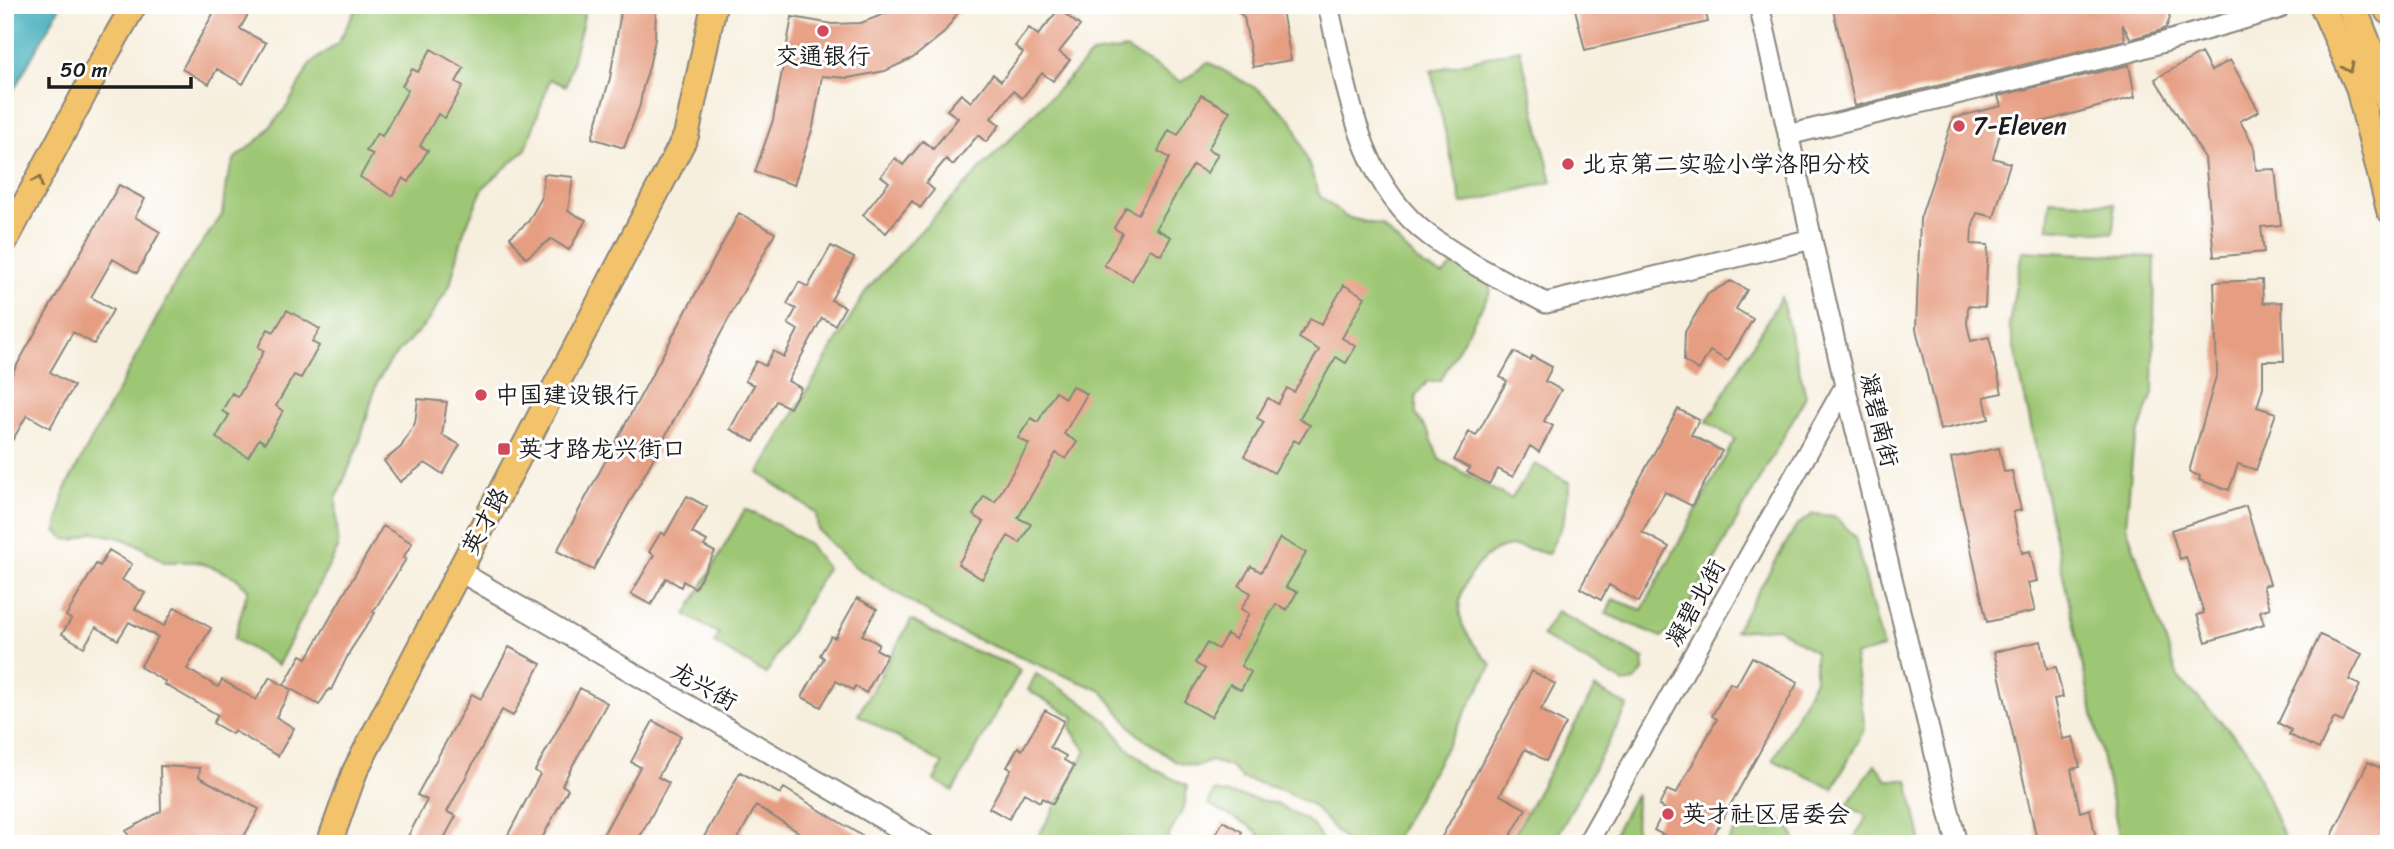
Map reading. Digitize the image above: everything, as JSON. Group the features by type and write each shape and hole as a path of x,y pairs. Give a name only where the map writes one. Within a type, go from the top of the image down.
{"highway":[{"path":"2351,5 2389,101"}],"main road":[{"path":"5,241 134,5"},
{"name":"英才路","path":"342,844 368,775 464,574 686,136 714,5"},
{"name":"英才路","path":"329,844 355,771 698,138 725,5"},
{"path":"2322,5 2358,87 2389,210"}],"street":[{"path":"1328,5 1362,143 1377,175 1403,211 1428,235 1466,260 1546,303 1812,239"},
{"name":"凝碧南街","path":"1759,5 1845,386 1957,844"},
{"path":"1788,135 2133,51 2278,9"},
{"name":"凝碧北街","path":"1587,844 1845,386"},
{"name":"龙兴街","path":"464,574 925,844"}],"green space":[{"path":"358,5 585,5 566,86 550,79 526,149 483,188 464,231 450,285 428,321 392,359 377,382 360,441 336,499 338,548 278,665 234,639 248,589 235,577 197,562 164,562 140,546 123,539 94,532 75,540 65,539 56,531 65,489 182,271 222,215 226,183 235,158 262,137 288,105 310,64 338,43"},
{"path":"1126,49 1182,82 1208,62 1259,90 1293,121 1320,196 1346,217 1382,226 1423,266 1443,275 1454,264 1488,282 1491,291 1440,381 1428,381 1416,396 1416,415 1429,433 1439,459 1511,499 1535,464 1570,483 1563,523 1548,554 1516,546 1505,547 1481,561 1464,587 1460,600 1462,623 1474,644 1492,665 1392,844 1348,844 1312,805 1282,790 1241,778 1231,767 1211,761 1196,767 1176,762 1137,734 1102,691 957,631 854,566 818,530 816,513 759,473 866,291 1092,54"},
{"path":"1520,49 1552,182 1462,204 1431,71"},
{"path":"2050,200 2115,204 2113,233 2048,228"},
{"path":"2022,251 2155,257 2153,393 2133,449 2126,525 2178,677 2247,749 2287,844 2121,844 2009,324"},
{"path":"1781,297 1806,396 1677,627 1661,637 1606,614 1613,599 1642,610 1735,439 1707,422"},
{"path":"745,509 780,526 808,544 827,568 766,674 714,643 719,634 686,615"},
{"path":"1813,514 1834,516 1855,537 1883,648 1854,656 1865,728 1833,789 1773,760 1815,680 1815,652 1777,628 1735,631 1796,526"},
{"path":"1557,611 1644,659 1643,672 1635,681 1624,683 1542,636"},
{"path":"911,620 953,643 1010,664 1020,671 953,791 934,780 943,764 858,715"},
{"path":"1036,674 1077,698 1109,723 1125,746 1154,769 1187,786 1184,808 1164,844 1044,844 1037,839 1086,751 1070,728 1074,717 1028,690"},
{"path":"1595,688 1628,706 1553,844 1509,844"},
{"path":"1875,764 1887,780 1908,780 1922,844 1850,844 1867,817 1847,805"},
{"path":"1214,791 1275,803 1311,823 1325,844 1269,844 1248,825 1208,804"},
{"path":"1636,793 1635,844 1609,844"},
{"path":"1743,815 1771,830 1778,819 1788,824 1797,844 1727,844"}],"water":[{"path":"5,5 61,5 5,106"}],"building":[{"path":"218,5 253,5 240,29 266,43 243,84 217,69 209,84 182,69"},
{"path":"622,5 656,5 655,39 649,67 640,105 624,148 592,138 610,78"},
{"path":"895,5 963,5 944,33 913,58 885,71 848,78 822,76 813,127 794,185 755,172 773,120 792,17 832,24 861,23 887,13"},
{"path":"1230,5 1281,5 1291,60 1253,67 1244,17"},
{"path":"1574,5 1704,5 1708,22 1585,50"},
{"path":"1832,5 2166,5 2170,18 2166,28 2131,39 2122,24 2125,40 1855,106"},
{"path":"1059,9 1080,26 1059,52 1070,60 1053,81 1042,73 1022,98 1013,91 991,118 1000,125 986,142 978,135 953,165 946,159 926,183 934,190 920,208 912,201 886,233 863,215 889,182 881,176 895,158 903,165 923,141 933,149 958,118 947,110 961,94 971,102 993,74 1001,81 1023,53 1015,46 1029,28 1038,35"},
{"path":"431,49 464,68 456,82 463,86 445,118 438,114 420,146 428,150 409,182 403,178 392,196 360,177 373,154 366,151 377,133 382,136 408,90 402,86 412,69 418,72"},
{"path":"2201,53 2211,71 2230,60 2259,111 2240,121 2254,146 2256,170 2275,169 2281,225 2261,227 2264,252 2214,257 2205,158 2155,79"},
{"path":"2129,65 2135,97 2000,133 1993,158 2010,163 1994,217 1977,213 1972,229 1971,244 1988,245 1985,307 1968,306 1967,324 1971,341 1989,337 2002,393 1984,397 1989,419 1940,430 1916,329 1920,219 1953,118 2001,106 1998,96"},
{"path":"1201,95 1230,111 1208,149 1218,154 1207,173 1193,165 1156,229 1171,237 1161,255 1150,249 1132,281 1104,265 1122,233 1114,228 1126,207 1138,214 1170,158 1158,151 1169,130 1178,135"},
{"path":"544,174 573,177 568,211 586,220 569,250 551,239 526,258 510,237 528,222 541,199"},
{"path":"119,185 145,199 135,217 160,232 137,273 113,259 91,297 113,310 94,344 73,332 50,372 74,386 50,428 27,415 5,453 5,386"},
{"path":"739,213 775,233 593,570 557,551"},
{"path":"831,246 854,258 831,300 845,307 835,325 822,318 788,381 801,388 790,408 776,401 754,442 730,429 754,385 745,381 756,361 765,366 773,351 784,357 798,330 788,324 796,309 787,304 799,282 808,287"},
{"path":"2262,280 2263,303 2282,302 2284,361 2263,361 2263,387 2257,407 2276,413 2256,470 2238,464 2229,490 2199,480 2200,476 2189,472 2217,373 2214,282"},
{"path":"1731,281 1747,290 1736,309 1753,319 1728,361 1710,351 1699,370 1684,361 1685,332 1708,294"},
{"path":"1344,285 1365,297 1342,338 1356,346 1346,363 1336,357 1299,419 1310,425 1299,443 1294,440 1274,473 1244,456 1264,422 1257,418 1268,398 1278,404 1287,388 1294,392 1319,350 1299,338 1310,319 1321,325"},
{"path":"287,310 320,329 312,342 319,346 301,378 294,375 276,406 283,411 265,443 259,439 248,457 216,438 229,415 222,411 232,393 238,397 264,351 258,347 268,329 274,332"},
{"path":"1514,352 1530,360 1532,356 1552,367 1545,381 1561,390 1544,421 1553,426 1539,452 1530,446 1513,477 1498,469 1489,484 1467,472 1470,468 1454,460 1469,432 1476,436 1507,381 1500,377"},
{"path":"1072,386 1087,394 1064,434 1077,442 1066,459 1056,453 1018,518 1031,524 1020,543 1008,536 982,579 958,564 984,522 973,515 984,496 995,502 1029,444 1018,438 1031,418 1038,422 1055,392 1065,398"},
{"path":"418,399 447,402 442,435 460,445 443,474 425,463 400,482 384,461 401,447 415,423"},
{"path":"1678,409 1699,420 1691,435 1722,451 1692,506 1665,492 1642,532 1669,547 1639,602 1609,585 1601,600 1580,588"},
{"path":"1999,448 2004,472 2012,471 2021,510 2013,512 2022,553 2030,551 2037,581 2028,583 2035,611 1987,622 1951,458"},
{"path":"687,496 707,507 692,533 707,541 704,546 715,552 695,588 683,581 681,587 666,578 651,605 631,594 654,555 649,552 661,532 665,535"},
{"path":"2246,506 2270,584 2263,586 2270,608 2260,611 2264,624 2206,642 2197,615 2204,613 2186,557 2180,559 2171,530"},
{"path":"383,526 412,543 403,558 406,559 350,651 331,690 329,689 319,705 284,685 301,655 307,658"},
{"path":"1280,538 1306,553 1286,587 1297,592 1287,610 1276,604 1241,666 1251,672 1241,690 1230,684 1211,717 1185,702 1205,669 1195,663 1207,643 1218,649 1227,634 1235,639 1249,614 1241,609 1251,593 1239,586 1251,566 1261,572"},
{"path":"109,550 132,564 122,580 145,593 135,609 164,626 175,607 211,628 187,669 218,687 222,680 256,700 270,677 291,690 276,717 294,728 278,756 234,731 232,734 213,723 218,715 140,667 158,637 129,622 118,640 96,627 84,647 62,634 71,619 66,616 96,564 100,566"},
{"path":"857,598 877,609 862,635 879,644 876,649 887,655 866,693 855,686 853,690 836,681 821,707 802,697 824,658 820,655 831,636 835,638"},
{"path":"2320,635 2362,654 2349,680 2360,685 2343,722 2334,718 2319,749 2289,735 2291,730 2278,723"},
{"path":"2041,641 2047,669 2056,667 2063,697 2054,699 2063,739 2073,737 2080,767 2071,769 2080,812 2090,809 2097,844 2038,844 1994,652"},
{"path":"509,647 541,664 513,716 502,710 447,812 456,816 441,844 404,844 427,800 417,795 472,694 481,699"},
{"path":"1752,657 1798,682 1709,844 1680,844 1654,830 1665,809 1659,806 1667,790 1676,794 1717,719 1712,716 1730,683 1736,686"},
{"path":"1532,671 1555,684 1541,710 1566,724 1546,761 1525,749 1500,795 1526,809 1506,844 1438,844"},
{"path":"580,688 607,703 562,785 568,789 539,844 503,844 540,774 535,771"},
{"path":"1045,710 1064,721 1050,747 1066,756 1064,760 1074,766 1053,804 1042,798 1040,802 1024,793 1009,819 989,808 1011,769 1007,767 1018,747 1022,750"},
{"path":"653,721 681,736 658,777 669,783 636,844 598,844 640,767 631,762"},
{"path":"2368,762 2389,772 2389,844 2328,844"},
{"path":"160,766 200,768 199,777 259,809 240,844 133,844 126,831 161,811"},
{"path":"740,772 780,794 784,788 875,844 818,844 756,806 735,844 700,844"},
{"path":"1223,821 1242,832 1236,844 1210,844"}],"place":[{"name":"交通银行","path":"823,31"},
{"name":"7-Eleven","path":"1959,126"},
{"name":"北京第二实验小学洛阳分校","path":"1568,164"},
{"name":"中国建设银行","path":"481,395"},
{"name":"英才路龙兴街口","path":"504,449"},
{"name":"英才社区居委会","path":"1668,814"}]}
